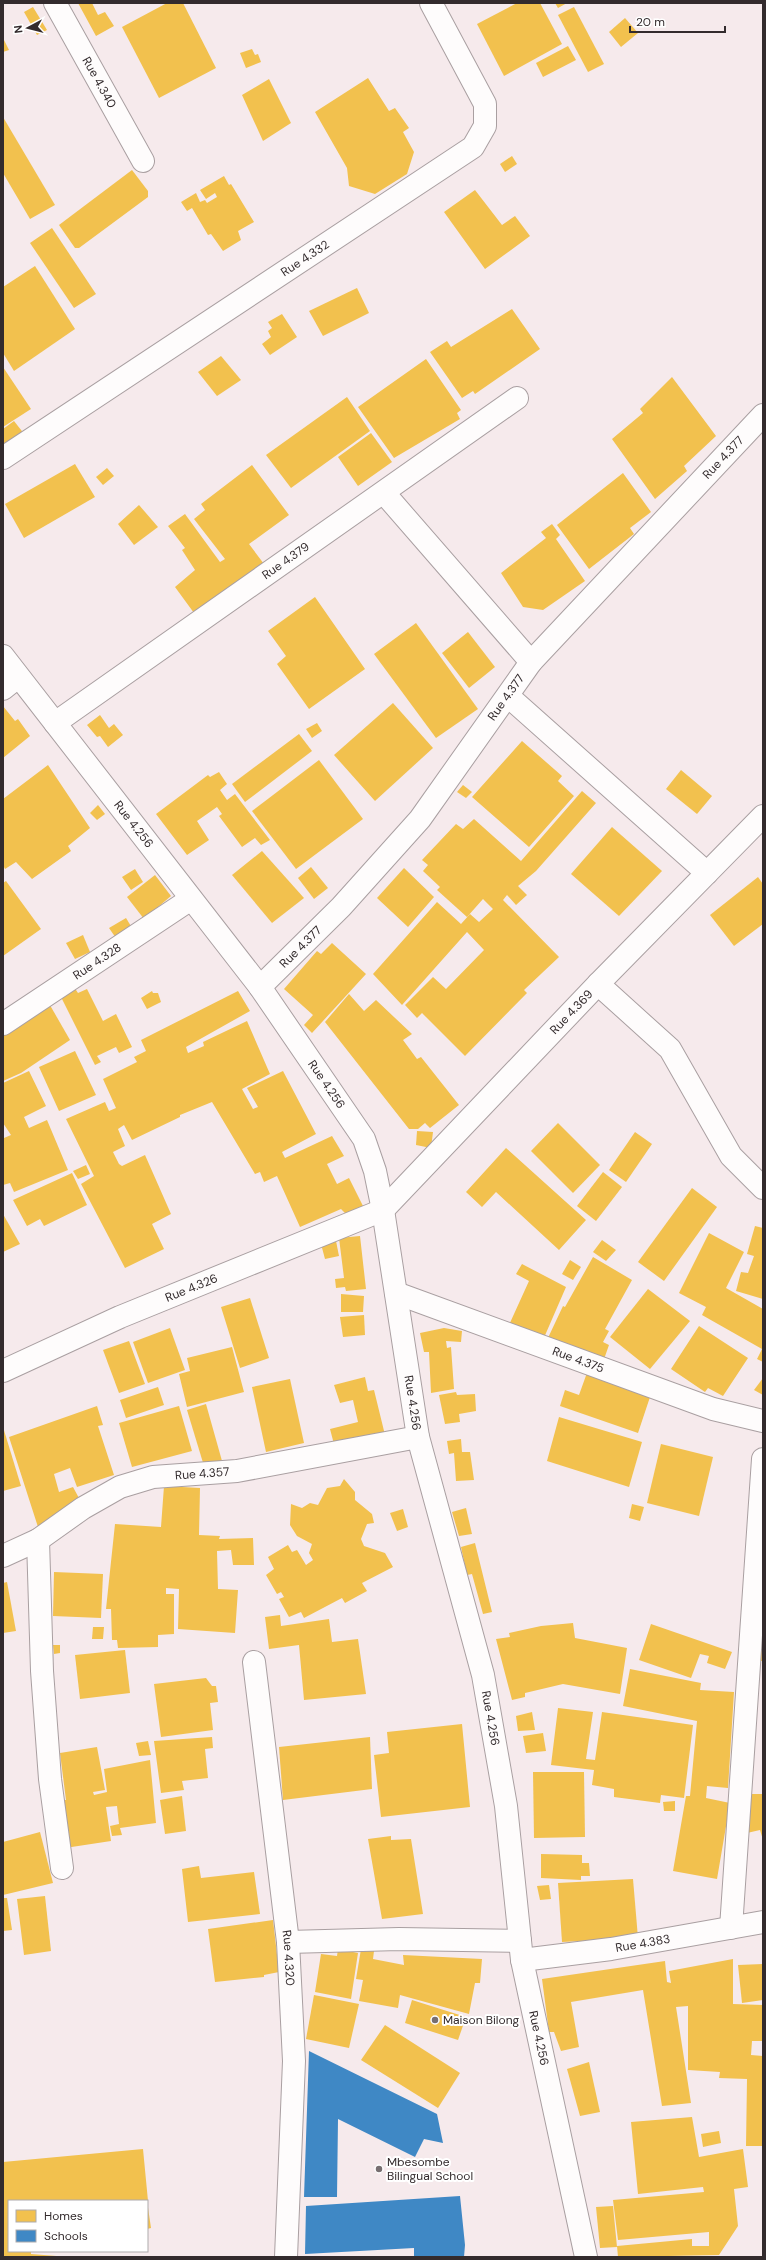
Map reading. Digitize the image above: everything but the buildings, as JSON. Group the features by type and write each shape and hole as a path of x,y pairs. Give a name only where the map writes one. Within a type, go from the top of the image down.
{"street":[{"name":"Rue 4.340","path":"55,3 143,161"},
{"name":"Rue 4.332","path":"3,458 473,147 485,126 485,104 431,3"},
{"name":"Rue 4.379","path":"55,723 517,398"},
{"name":"Rue 4.377","path":"260,986 341,907 420,819 531,662 763,416"},
{"path":"384,493 531,662"},
{"name":"Rue 4.256","path":"3,656 11,683 55,723 260,986 364,1139 375,1171 383,1210 418,1437 483,1675 506,1806 521,1950 586,2257"},
{"path":"508,696 707,872"},
{"name":"Rue 4.369","path":"383,1210 598,984 763,816"},
{"name":"Rue 4.328","path":"3,1024 191,899"},
{"path":"598,984 670,1049 732,1156 763,1188"},
{"name":"Rue 4.326","path":"3,1371 120,1317 383,1210"},
{"name":"Rue 4.375","path":"396,1293 713,1409 763,1421"},
{"name":"Rue 4.357","path":"3,1556 38,1540 83,1508 114,1490 153,1477 236,1471 418,1437"},
{"path":"732,1928 763,1459"},
{"path":"38,1540 42,1671 50,1779 62,1868"},
{"name":"Rue 4.320","path":"254,1662 288,1942 294,2061 286,2257"},
{"name":"Rue 4.383","path":"288,1942 399,1939 521,1950 611,1949 763,1922"}],"place":[{"name":"Maison Bilong","path":"435,2020"},
{"name":"Mbesombe Bilingual School","path":"379,2169"}]}
